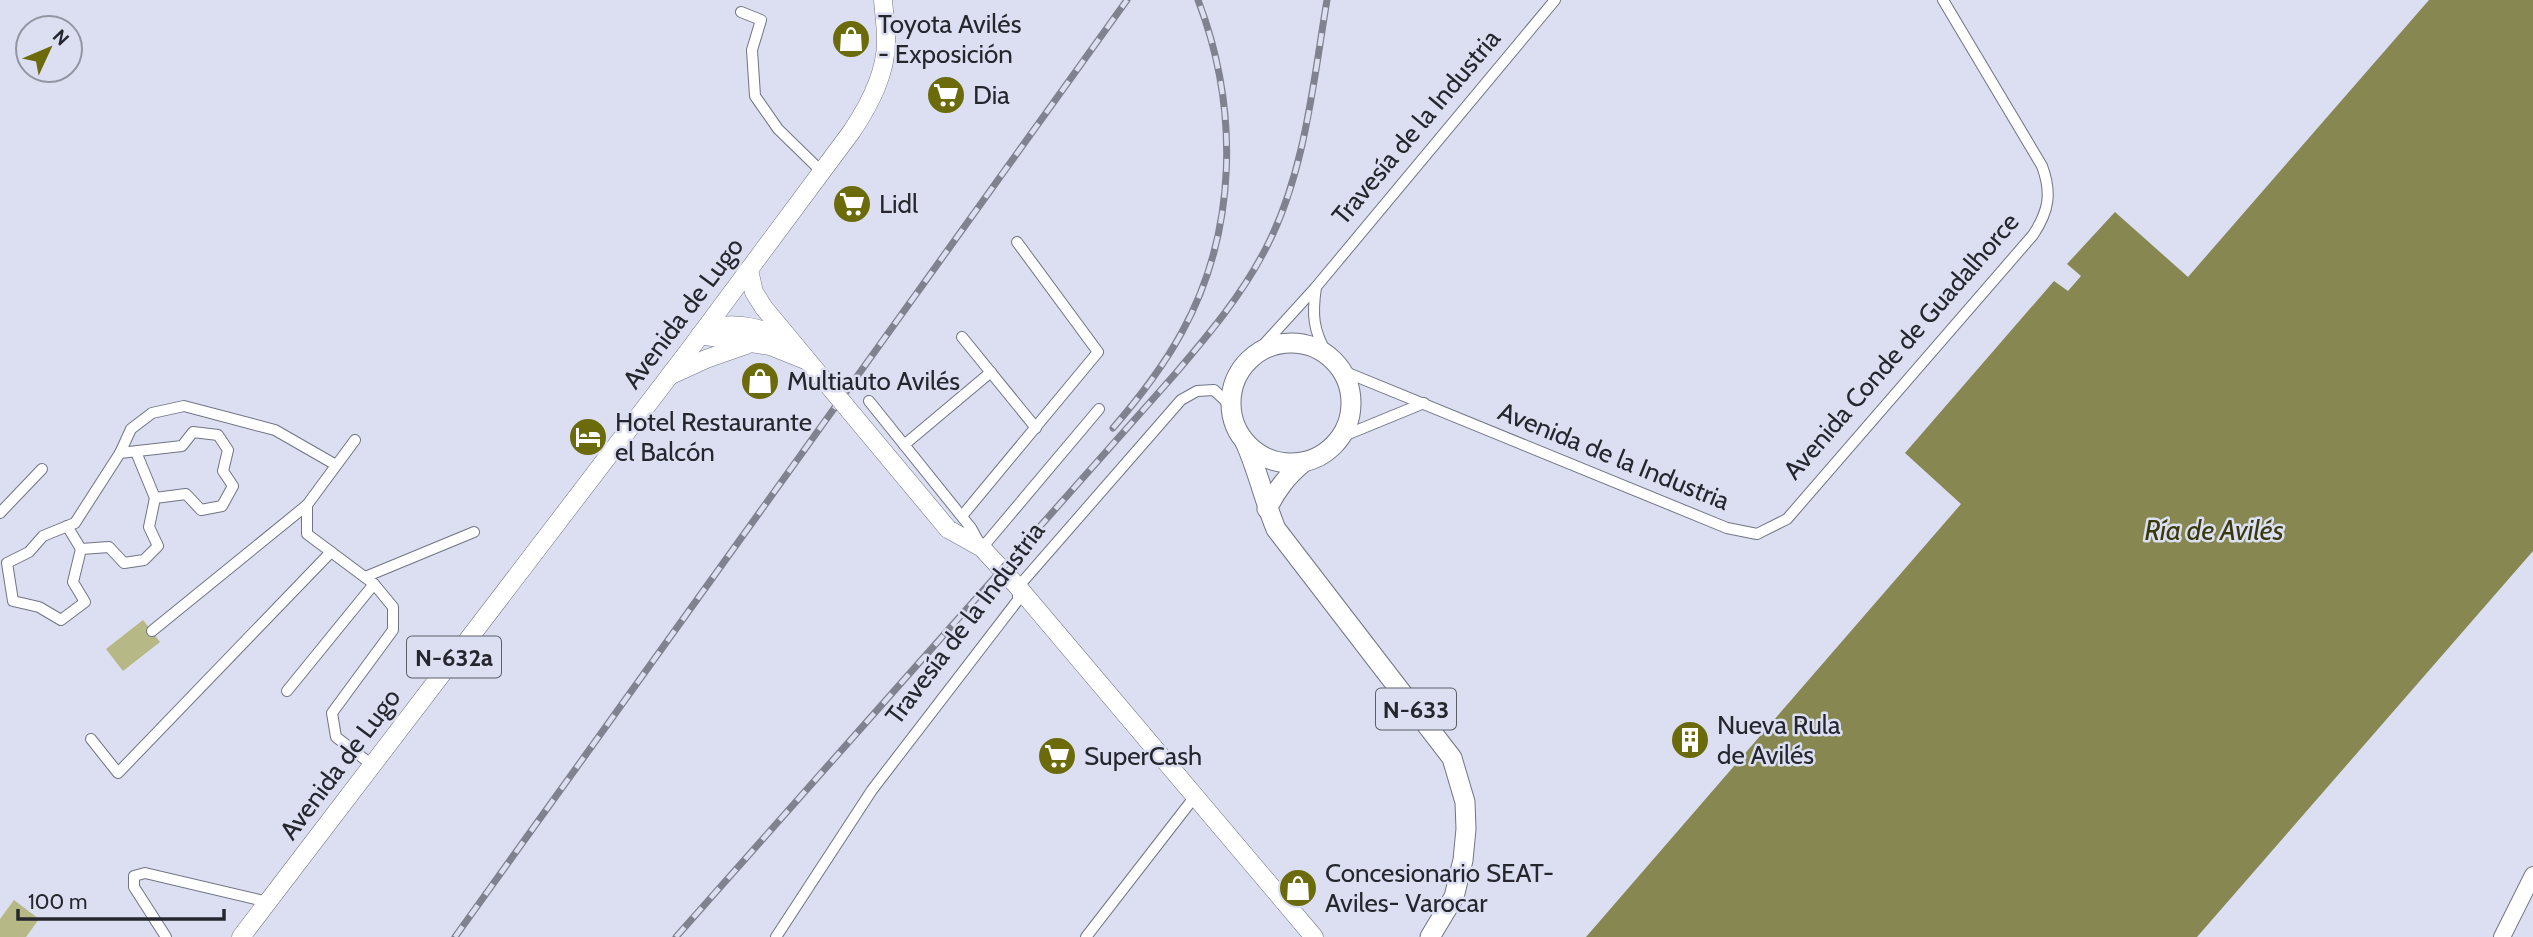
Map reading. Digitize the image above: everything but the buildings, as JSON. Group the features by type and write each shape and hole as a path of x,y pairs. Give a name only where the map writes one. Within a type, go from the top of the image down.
{"highway":[{"path":"1245,442 1254,452 1274,462 1293,464 1316,459 1334,447 1341,438 1352,407 1350,390 1343,372 1327,354 1307,344 1291,342 1277,344 1256,353"},
{"name":"Travesía de la Industria","path":"1230,405 1236,376 1256,353"},
{"path":"1230,405 1233,422 1257,470 1267,509"},
{"path":"1267,509 1275,492 1304,462"},
{"name":"N-633","path":"1267,509 1289,547 1452,758 1465,802 1463,860 1454,897 1430,937"}],"main road":[{"name":"Avenida de Lugo","path":"241,937 703,332 869,105 879,78 887,41 883,0"},
{"path":"749,270 754,292 794,345 948,528 982,548 1018,587 1314,937"},
{"path":"703,332 723,324 750,326 773,333 794,345"},
{"path":"703,332 770,346 808,362"},
{"path":"668,377 706,359 751,343"}],"street":[{"name":"Travesía de la Industria","path":"1256,353 1316,287 1555,0"},
{"name":"Avenida Conde de Guadalhorce","path":"1787,519 2044,220 2049,203 2048,184 2042,166 1943,0"},
{"path":"741,12 761,20 752,50 755,96 778,129 822,172"},
{"path":"962,516 1098,352 1017,242"},
{"path":"1316,287 1313,310 1316,336 1327,354"},
{"path":"962,337 1036,428"},
{"path":"904,445 991,372"},
{"name":"Avenida de la Industria","path":"1343,372 1727,528 1757,534 1787,519"},
{"name":"Travesía de la Industria","path":"776,937 872,790 1018,600 1018,587 1181,400 1197,391 1214,390 1230,405"},
{"path":"869,401 962,516 982,548 1099,409"},
{"path":"1341,438 1424,403"},
{"path":"67,526 81,549 73,582 85,602 61,620 39,607 13,601 6,563 29,552 43,536 67,526 75,523 120,453 131,429 152,413 184,406 275,430 337,465"},
{"path":"120,453 182,446 193,432 218,435 228,450 223,471 233,486 222,506 201,510 186,494 155,498"},
{"path":"152,631 307,505 355,440"},
{"path":"81,549 109,547 124,563 144,560 158,547 149,527 155,498 136,452"},
{"path":"0,513 42,469"},
{"path":"307,505 307,534 369,580 394,607 393,630 332,713 336,737 372,765"},
{"path":"287,691 369,580 474,532"},
{"path":"91,739 118,773 331,552"},
{"path":"1086,937 1196,795"},
{"path":"166,937 134,887 134,876 145,873 268,902"},
{"path":"2502,937 2533,875"}],"shaded area":[{"path":"143,620 160,642 123,671 106,649"},
{"path":"14,900 39,919 26,937 0,937 0,919"}],"water":[{"name":"Ría de Avilés","path":"2429,0 2533,0 2533,551 2197,937 1586,937 1961,504 1905,453 2054,281 2068,291 2081,276 2067,264 2115,212 2188,277"}],"railway":[{"path":"455,937 1127,0"},
{"path":"1113,428 1150,382 1182,332 1200,293 1214,252 1226,168 1226,125 1221,83 1198,0"},
{"path":"676,937 1175,374 1236,298 1266,248 1290,189 1306,127 1327,0"}],"place":[{"name":"Toyota Avilés - Exposición","path":"851,39"},
{"name":"Dia","path":"946,95"},
{"name":"Lidl","path":"852,204"},
{"name":"Multiauto Avilés","path":"760,381"},
{"name":"Hotel Restaurante el Balcón","path":"588,437"},
{"name":"Nueva Rula de Avilés","path":"1690,740"},
{"name":"SuperCash","path":"1057,756"},
{"name":"Concesionario SEAT- Aviles- Varocar","path":"1298,888"}]}
